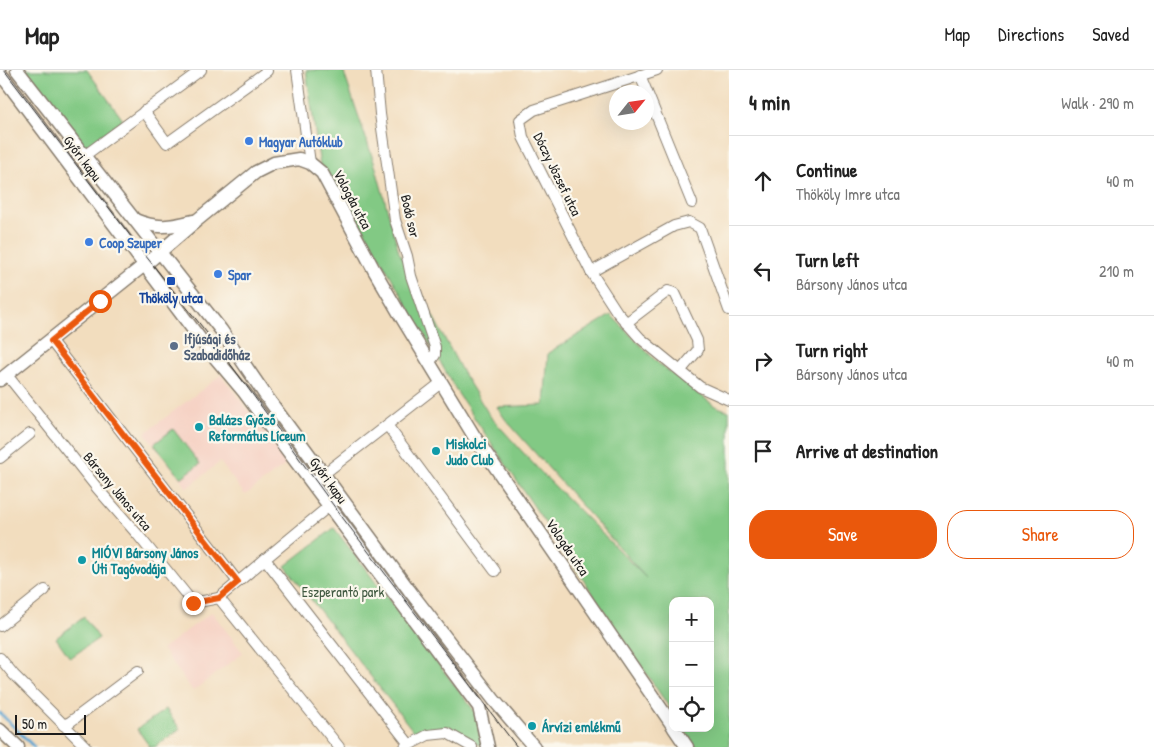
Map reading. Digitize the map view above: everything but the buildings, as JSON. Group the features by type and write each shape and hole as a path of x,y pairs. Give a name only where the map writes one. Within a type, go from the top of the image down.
{"street":[{"name":"Győri kapu","path":"17,70 221,330 266,396 340,497 488,692 534,747"},
{"path":"84,156 200,70"},
{"path":"3,378 51,341 256,172 274,163 288,160 299,159 310,163 297,70"},
{"name":"Bodó sor","path":"376,70 380,114 395,220 407,256 411,276 435,347 435,355 429,363"},
{"name":"Dóczy József utca","path":"657,70 534,110 520,120 523,137 591,272 617,312 640,338 700,387 729,400"},
{"path":"144,111 167,143 267,71"},
{"name":"Győri kapu","path":"0,73 207,348 244,392 479,707 488,747"},
{"path":"640,75 692,204"},
{"name":"Vologda utca","path":"310,163 322,173 374,270 474,436 669,720"},
{"path":"134,220 154,227 172,227 196,221"},
{"path":"591,272 674,226 689,222 700,228 729,310"},
{"path":"626,323 668,291 675,293 697,340 698,350 681,370"},
{"path":"51,341 238,582"},
{"name":"Bársony János utca","path":"3,378 138,535 193,603 219,598 340,497"},
{"path":"442,382 387,425 495,571"},
{"name":"Győri kapu","path":"324,474 387,425"},
{"path":"0,458 30,434"},
{"path":"312,483 324,474"},
{"path":"265,559 407,745 428,735 446,734 472,747"},
{"path":"0,626 45,590"},
{"path":"219,598 339,747"},
{"path":"0,658 14,675 86,747"},
{"path":"63,725 70,722 138,670"},
{"path":"0,730 18,747"},
{"name":"Vologda utca","path":"677,732 687,747"}],"shaded area":[{"path":"221,375 288,463 245,495 220,462 187,488 145,433"},
{"path":"212,612 243,653 193,691 162,649"}],"green space":[{"path":"22,70 87,70 123,120 80,150"},
{"path":"306,70 343,70 376,168 399,252 463,373 490,416 539,470 646,578 505,419 497,407 544,405 548,353 611,315 659,364 715,406 729,411 729,747 696,747 686,732 714,732 714,597 669,597 669,707 459,395 367,235 320,166"},
{"path":"173,429 200,464 181,478 154,444"},
{"name":"Eszperantó park","path":"334,528 476,713 482,747 449,726 414,732 285,566"},
{"path":"84,617 99,638 70,658 56,638"},
{"path":"166,709 180,729 155,747 150,747 137,729"}],"waterway":[{"path":"0,713 34,747"}],"tram line":[{"path":"4,70 141,250 215,343 339,513 517,747"}],"place":[{"name":"Magyar Autóklub","path":"249,141"},
{"name":"Coop Szuper","path":"89,242"},
{"name":"Spar","path":"218,274"},
{"name":"Thököly utca","path":"171,281"},
{"name":"Ifjúsági és Szabadidőház","path":"174,346"},
{"name":"Balázs Győző Református Líceum","path":"199,427"},
{"name":"Miskolci Judo Club","path":"436,451"},
{"name":"MIÓVI Bársony János Úti Tagóvodája","path":"82,560"},
{"name":"Árvízi emlékmű","path":"532,726"}],"route":[{"path":"100,301 51,341 238,582 219,598 193,603"}]}
